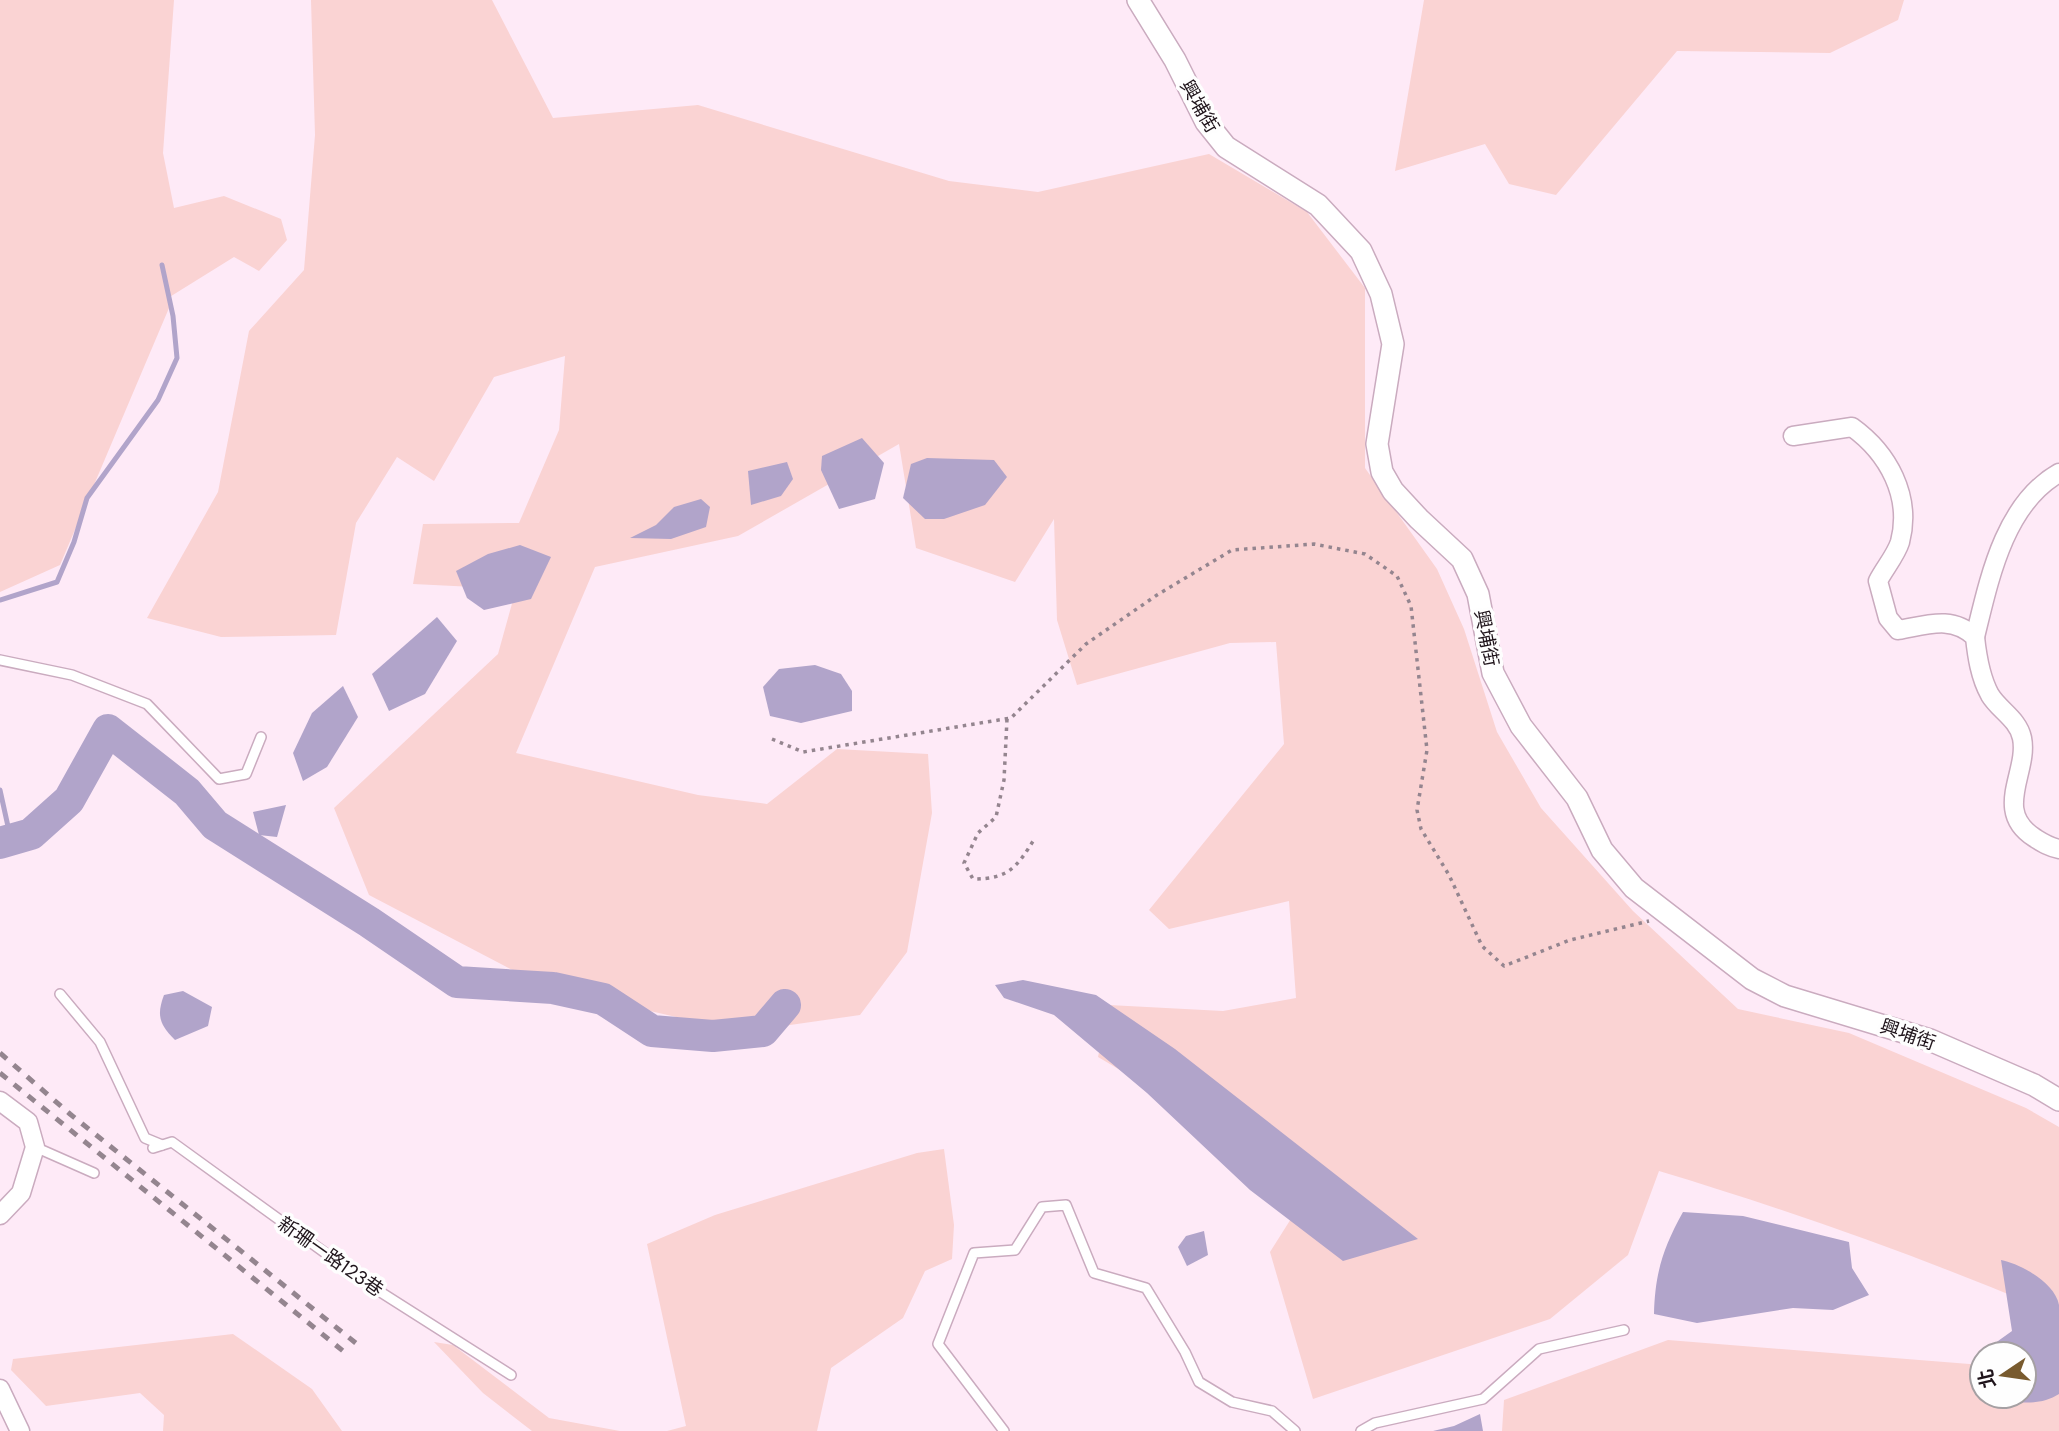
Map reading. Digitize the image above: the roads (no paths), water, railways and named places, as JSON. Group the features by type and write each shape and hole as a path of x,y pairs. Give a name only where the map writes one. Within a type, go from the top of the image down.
{"street":[{"name":"興埔街","path":"1138,0 1175,60 1206,122 1226,147 1318,205 1361,251 1381,294 1393,344 1377,444 1382,472 1393,491 1462,559 1478,594 1493,673 1521,726 1577,798 1602,850 1634,888 1752,979 1785,996 1930,1040 2034,1085 2059,1100"},
{"path":"1793,436 1852,427 1872,442 1894,472 1902,513 1899,543 1878,580 1888,618 1898,630 1937,623 1963,626 1975,637"},
{"path":"2059,473 2041,483 2026,501 2000,550 1975,637 1977,659 1990,696 2010,715 2022,738 2013,812 2026,832 2051,848 2059,849"},
{"path":"0,1101 27,1122 35,1147 21,1193 0,1214"},
{"path":"0,1389 20,1431"}],"lane":[{"path":"0,660 72,676 148,704 219,779 246,774 261,737"},
{"name":"新珊一路123巷","path":"60,994 100,1042 145,1138 157,1147 172,1142 370,1286 511,1375"},
{"path":"35,1147 93,1173"},
{"path":"1004,1431 938,1343 974,1253 1015,1250 1042,1207 1066,1205 1094,1273 1146,1288 1185,1352 1199,1382 1232,1402 1272,1411 1295,1431"},
{"path":"1361,1431 1375,1423 1483,1399 1539,1349 1624,1330"}],"waterway":[{"path":"0,600 57,582 74,542 87,498 158,400 177,358 173,316 162,265"},
{"path":"0,843 31,834 69,800 108,730 187,792 215,825 369,922 457,982 553,988 603,999 652,1031 713,1036 763,1031 785,1005"},
{"path":"0,790 11,840"}],"railway":[{"path":"0,1053 70,1114 357,1344"},
{"path":"0,1073 348,1355"}]}
